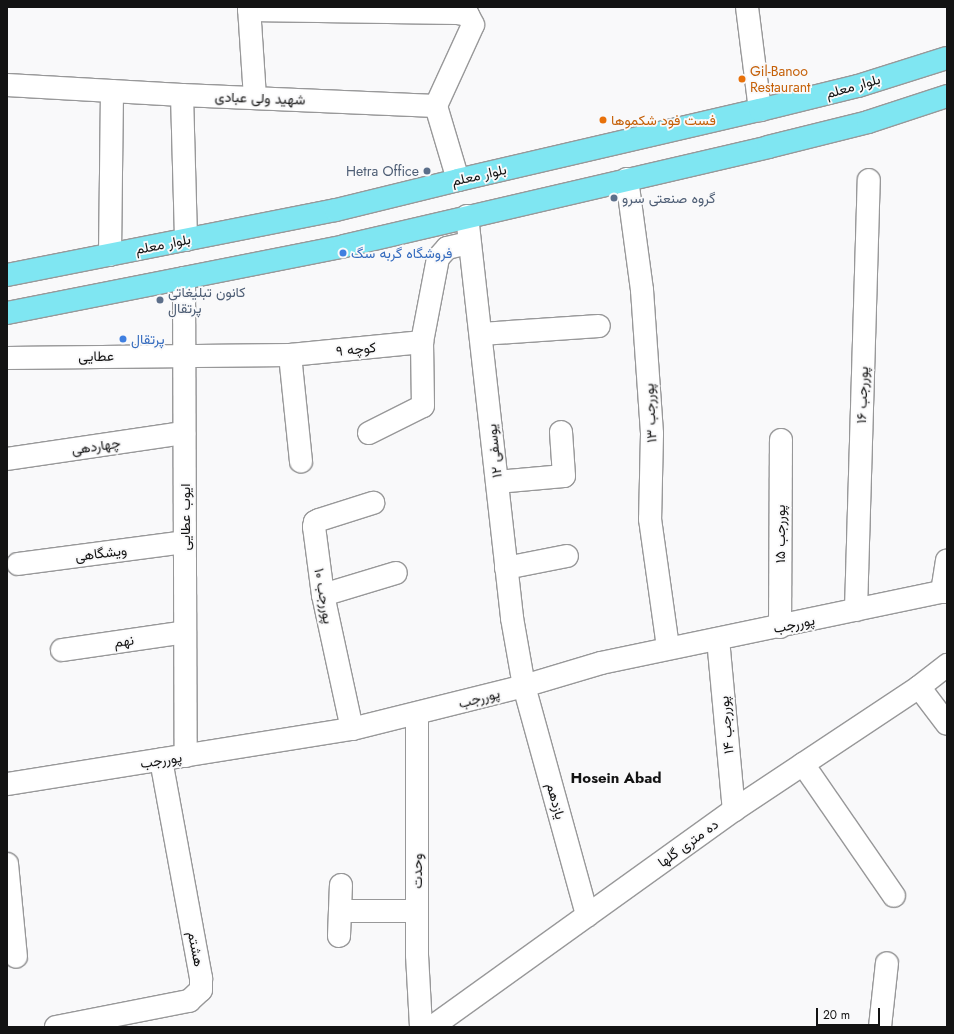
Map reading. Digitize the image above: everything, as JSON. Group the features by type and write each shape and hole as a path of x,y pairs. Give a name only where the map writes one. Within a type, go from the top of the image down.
{"main road":[{"name":"بلوار معلم","path":"7,275 336,210 858,86 947,58"},
{"path":"7,314 344,246 868,122 947,96"}],"street":[{"path":"747,7 760,110"},
{"path":"255,98 249,9 457,13 468,15 473,25 436,106 458,180"},
{"name":"شهید ولی عبادی","path":"7,85 182,95 436,106"},
{"path":"110,255 112,91"},
{"path":"182,95 186,240"},
{"name":"پوررجب ۱۳","path":"627,179 643,298 652,434 650,519 668,647"},
{"name":"پوررجب ۱۶","path":"856,610 869,180"},
{"name":"یوسفی ۱۲","path":"467,216 512,618 524,686"},
{"path":"370,433 423,406 422,342 438,258 447,248 469,243"},
{"name":"ایوب عطایی","path":"184,278 186,756"},
{"path":"481,334 600,326"},
{"name":"کوچه ۹","path":"184,355 290,355 422,342"},
{"name":"عطایی","path":"7,358 184,355"},
{"path":"290,355 301,461"},
{"path":"497,482 564,476 561,432"},
{"name":"چهاردهی","path":"7,459 184,433"},
{"name":"پوررجب ۱۵","path":"780,627 781,440"},
{"name":"پوررجب ۱۰","path":"352,729 323,595 314,527 315,522 373,503"},
{"name":"ویشگاهی","path":"18,564 185,542"},
{"path":"506,568 567,556"},
{"path":"944,592 947,560"},
{"path":"323,595 396,573"},
{"name":"پوررجب","path":"7,784 352,729 417,714 524,686 601,663 668,647 780,627 944,592"},
{"name":"نهم","path":"62,650 186,632"},
{"name":"پوررجب ۱۴","path":"718,639 734,810"},
{"name":"ده متری گلها","path":"432,1027 734,810 919,687 947,665"},
{"name":"یازدهم","path":"524,686 587,915"},
{"path":"919,687 947,724"},
{"name":"وحدت","path":"417,714 417,911 421,1027"},
{"name":"هشتم","path":"56,1027 189,1001 201,990 201,978 160,760"},
{"path":"803,764 894,896"},
{"path":"7,864 16,957"},
{"path":"339,936 341,885"},
{"path":"340,911 417,911"},
{"path":"880,1027 887,963"}],"place":[{"name":"Gil-Banoo Restaurant","path":"742,79"},
{"name":"فست فود شکموها","path":"603,120"},
{"name":"Hetra Office","path":"427,171"},
{"name":"گروه صنعتی سرو","path":"614,198"},
{"name":"فروشگاه گربه سگ","path":"343,253"},
{"name":"کانون تبلیغاتی پرتقال","path":"160,300"},
{"name":"پرتقال","path":"123,339"}],"district":[{"name":"Hosein Abad","path":"616,779"}]}
